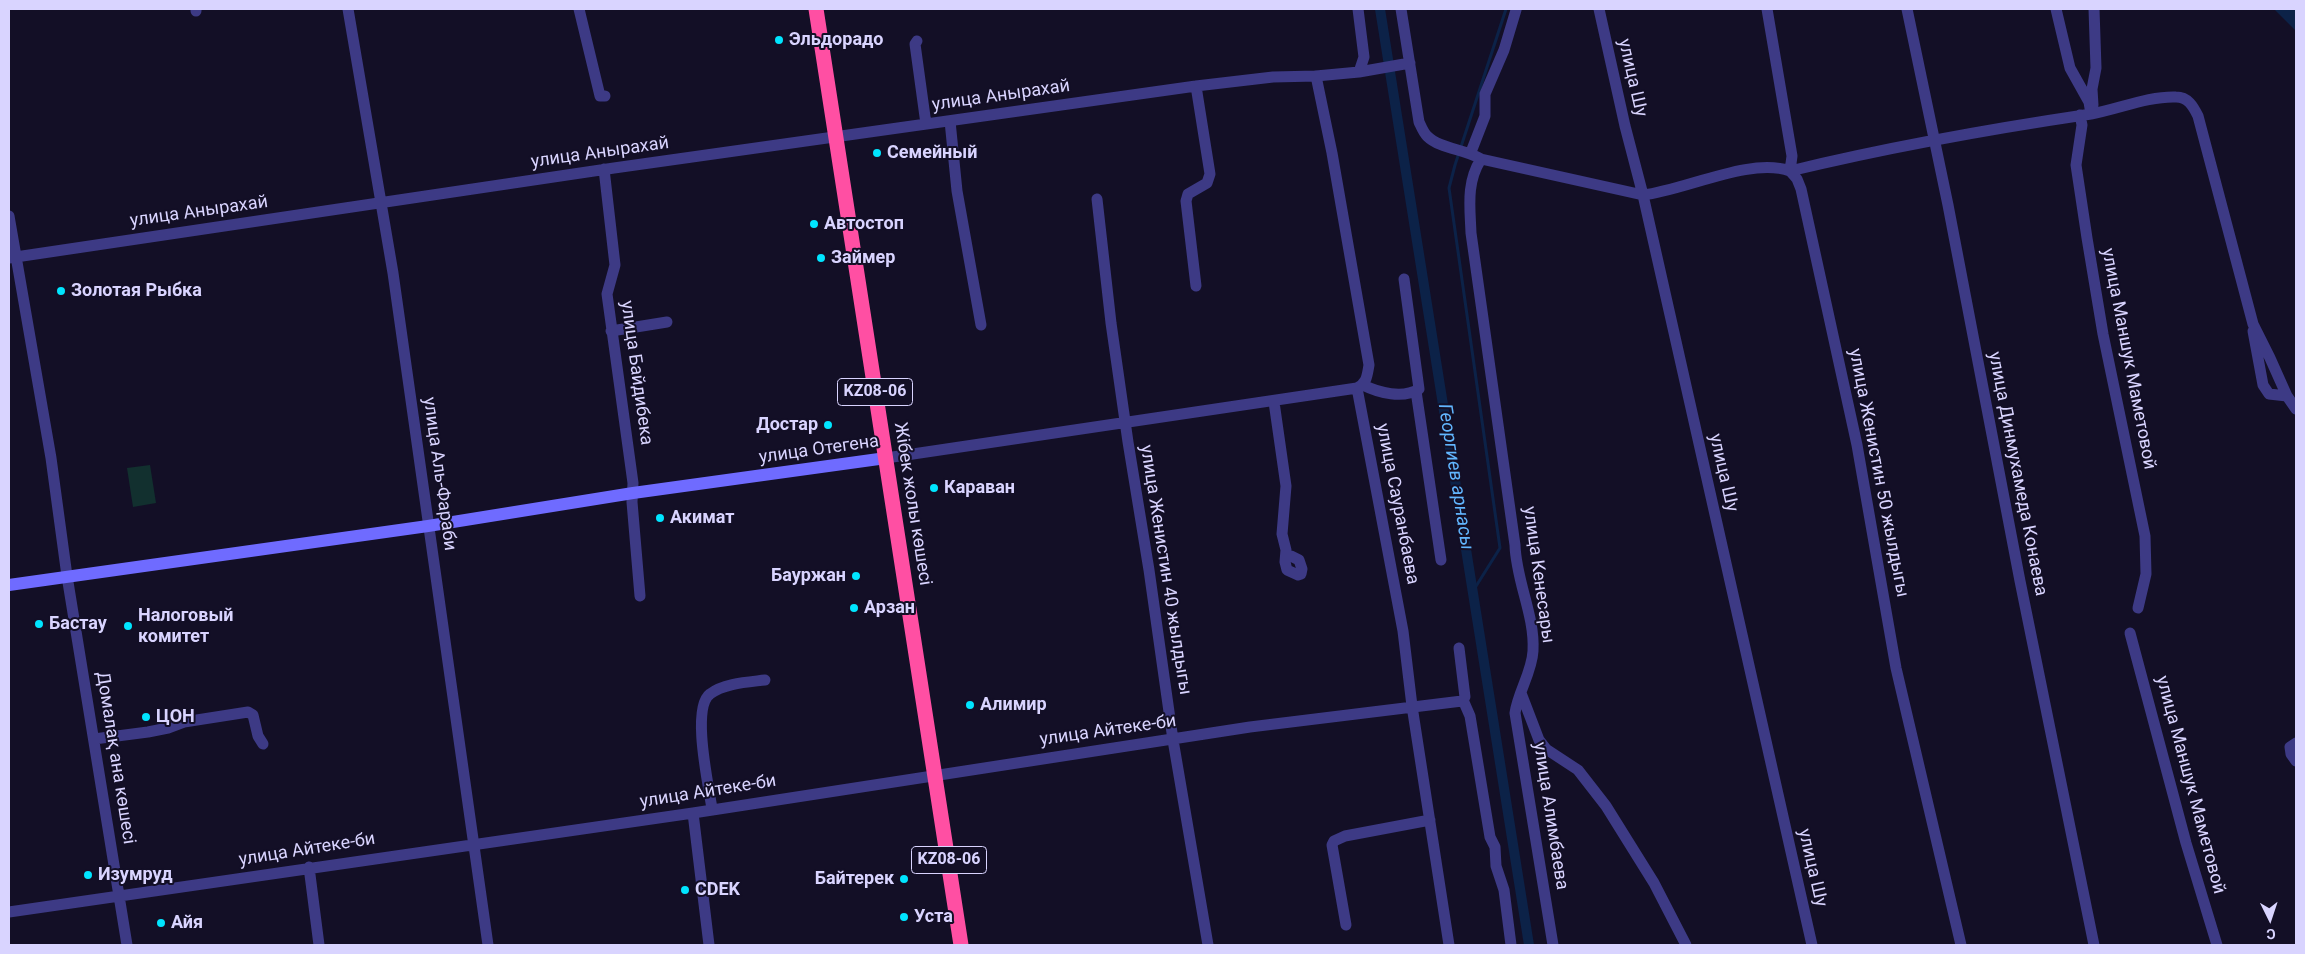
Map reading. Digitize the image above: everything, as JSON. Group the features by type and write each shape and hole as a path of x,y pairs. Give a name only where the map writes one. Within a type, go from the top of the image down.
{"highway":[{"name":"Жібек жолы көшесі","path":"816,9 961,945"}],"main road":[{"name":"улица Отегена","path":"9,585 428,526 633,493 886,458"}],"street":[{"name":"улица Аль-Фараби","path":"348,9 382,203 488,945"},
{"path":"579,9 600,96 605,96"},
{"path":"1358,9 1364,56 1363,71"},
{"path":"1401,9 1419,122 1427,136 1443,144 1471,152 1481,159 1643,195 1664,192 1755,168 1774,167 1790,171 2151,100 2178,97 2190,102 2198,116 2253,324 2263,385 2269,394 2287,396"},
{"name":"улица Шу","path":"1599,9 1643,195 1812,945"},
{"name":"улица Женистин 50 жылдыгы","path":"1767,9 1792,156 1790,171 1797,178 1805,208 1857,445 1896,668 1961,945"},
{"name":"улица Динмухамеда Конаева","path":"1908,9 2094,945"},
{"path":"2056,9 2070,68 2089,102 2086,114"},
{"name":"улица Маншук Маметовой","path":"2094,9 2096,68 2082,125 2076,165 2086,238 2105,342 2145,536 2146,574 2138,608"},
{"path":"1471,152 1485,116 1486,94 1504,50 1516,10"},
{"path":"917,41 915,44 926,124"},
{"name":"улица Анырахай","path":"12,258 604,170 1196,86 1273,76 1316,76 1410,64"},
{"name":"улица Сауранбаева","path":"1316,76 1332,153 1369,365 1360,386 1398,603 1449,945"},
{"path":"1196,86 1210,174 1207,183 1188,194 1186,201 1196,286"},
{"path":"950,121 957,191 981,325"},
{"name":"улица Кенесары","path":"1481,159 1474,171 1470,185 1471,233 1509,500 1516,565 1532,631 1533,652 1521,693"},
{"name":"улица Байдибека","path":"604,170 615,265 607,294 633,493 633,523 640,596"},
{"name":"улица Женистин 40 жылдыгы","path":"1097,199 1125,424 1149,570 1173,740 1208,945"},
{"name":"Домалақ ана көшесі","path":"9,216 12,258 51,458 67,576 127,945"},
{"path":"1404,279 1419,383 1419,389 1416,391 1437,528 1440,560"},
{"path":"611,331 667,322"},
{"path":"2253,324 2287,396 2296,409"},
{"path":"1360,386 1381,393 1416,391"},
{"name":"улица Отегена","path":"886,458 1274,402 1360,386"},
{"path":"1274,402 1286,486 1282,534 1287,557"},
{"name":"улица Маншук Маметовой","path":"2130,633 2186,843 2217,945"},
{"path":"1459,648 1464,690 1463,700 1470,716 1490,837 1495,847 1496,866 1504,890 1511,945"},
{"path":"712,809 701,716 704,700 709,694 725,687 765,680"},
{"path":"1521,693 1539,740 1546,749 1578,770 1606,806 1654,883 1686,945"},
{"name":"улица Алимбаева","path":"1521,693 1517,699 1515,713 1553,945"},
{"name":"улица Айтеке-би","path":"9,912 473,843 693,813 1173,740 1463,700"},
{"path":"94,739 148,732 184,722 248,712 252,715 258,736 263,744"},
{"path":"2296,743 2290,747 2291,754 2296,761"},
{"path":"693,813 709,945"},
{"path":"1346,925 1332,845 1334,841 1345,836 1430,820"},
{"path":"309,867 319,945"}],"green space":[{"path":"150,465 156,503 133,507 127,468"}],"water":[{"path":"2274,9 2296,9 2296,31"}],"waterway":[{"name":"Георгиев арнасы","path":"1380,9 1529,945"},
{"path":"1473,591 1500,548 1449,188 1506,9"}],"place":[{"name":"Эльдорадо","path":"779,40"},
{"name":"Семейный","path":"877,153"},
{"name":"Автостоп","path":"814,224"},
{"name":"Займер","path":"821,258"},
{"name":"Золотая Рыбка","path":"61,291"},
{"name":"Достар","path":"828,425"},
{"name":"Караван","path":"934,488"},
{"name":"Акимат","path":"660,518"},
{"name":"Бауржан","path":"856,576"},
{"name":"Арзан","path":"854,608"},
{"name":"Бастау","path":"39,624"},
{"name":"Налоговый комитет","path":"128,626"},
{"name":"Алимир","path":"970,705"},
{"name":"ЦОН","path":"146,717"},
{"name":"Изумруд","path":"88,875"},
{"name":"Байтерек","path":"904,879"},
{"name":"CDEK","path":"685,890"},
{"name":"Уста","path":"904,917"},
{"name":"Айя","path":"161,923"}]}
